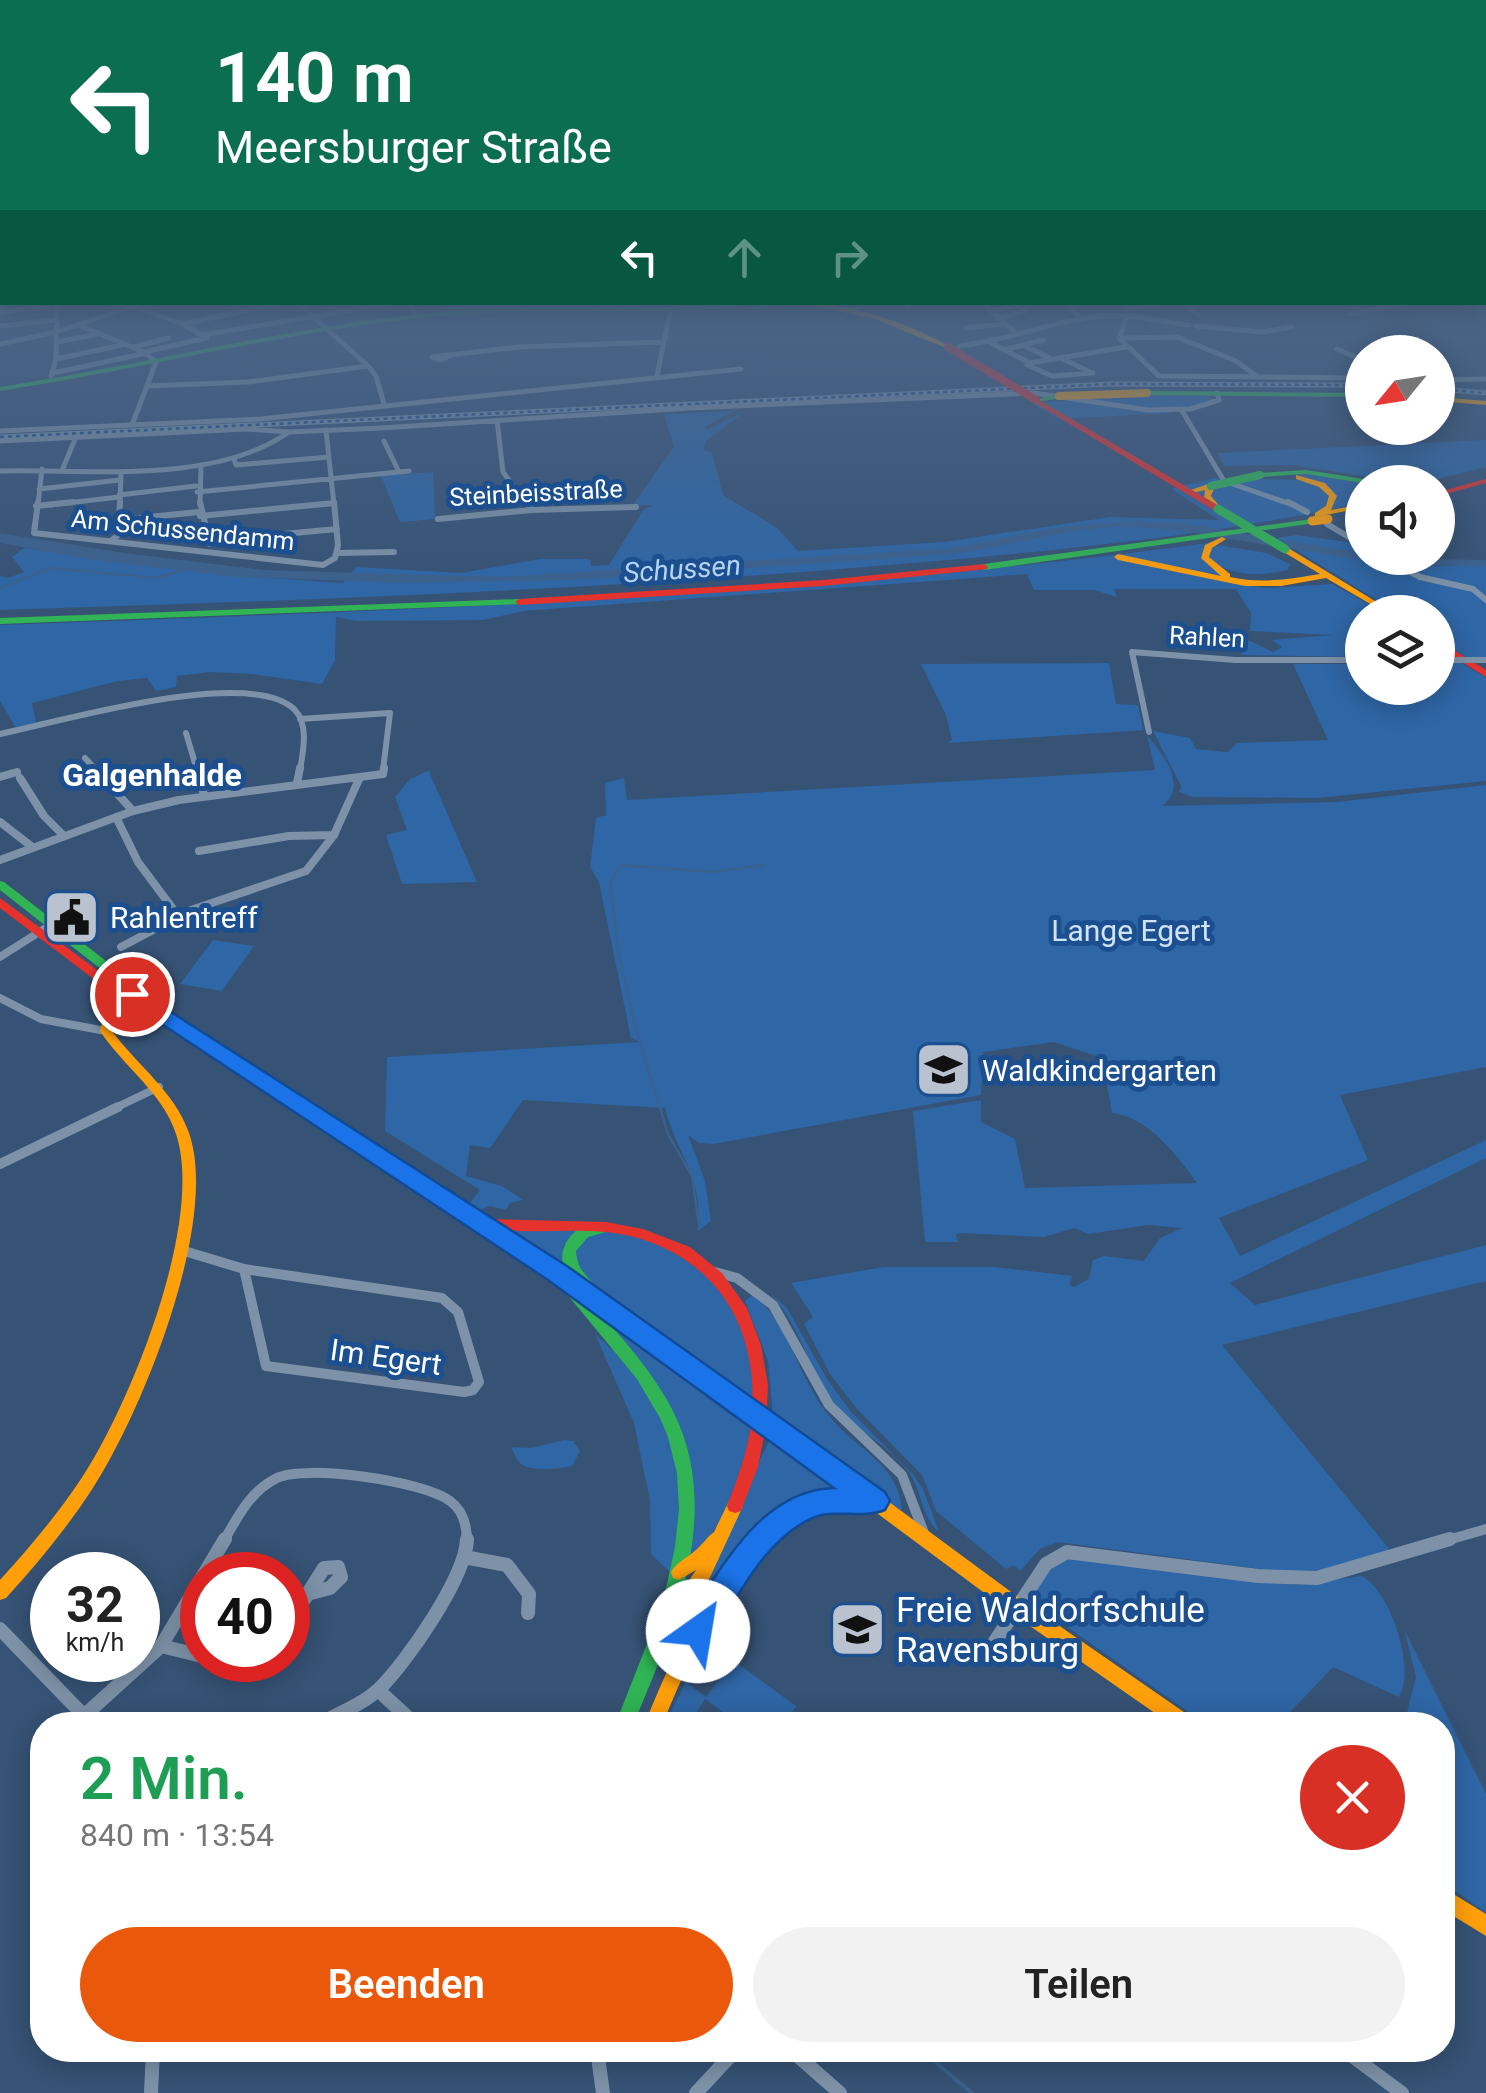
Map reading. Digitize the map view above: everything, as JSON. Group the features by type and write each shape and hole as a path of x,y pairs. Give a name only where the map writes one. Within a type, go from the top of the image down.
{"main road":[{"path":"1024,393 1361,595"},
{"path":"1036,400 1170,393"},
{"path":"1266,393 1345,394"},
{"path":"1055,411 1051,402 1059,396"},
{"path":"1455,400 1486,402"},
{"path":"0,618 641,590 940,566 1232,532 1316,518 1330,506 1333,496 1297,474"},
{"path":"1189,492 1260,475 1345,479"},
{"path":"1455,486 1486,478"},
{"path":"1211,486 1207,496 1218,509"},
{"path":"0,618 586,598 879,576 1200,540 1345,512"},
{"path":"1232,532 1205,552 1208,564 1227,576 1254,584"},
{"path":"1084,555 1143,559 1235,583 1327,575"},
{"path":"1305,579 1308,562"},
{"path":"1455,654 1486,674"},
{"path":"0,884 43,930"},
{"path":"0,902 124,981 132,994 558,1273 1016,1606 1169,1712"},
{"path":"106,1031 109,1015 132,994"},
{"path":"106,1031 120,1017 152,1007"},
{"path":"0,1592 70,1508 121,1428 145,1372 181,1250 190,1198 188,1153 179,1120 159,1087 106,1031"},
{"path":"481,1221 530,1228 592,1223 671,1244 711,1271 730,1291 749,1324 762,1381 764,1414 755,1456 706,1568 664,1632"},
{"path":"606,1307 570,1267 568,1258 579,1236 610,1226"},
{"path":"558,1273 574,1298 630,1358 676,1436 687,1498 679,1572 664,1632 630,1712"},
{"path":"659,1712 698,1631 726,1585 768,1532 816,1502 875,1501"},
{"path":"679,1572 702,1556 724,1529"},
{"path":"1455,1906 1486,1926"}],"street":[{"path":"132,425 144,393"},
{"path":"381,393 384,404"},
{"path":"0,432 274,418 520,393"},
{"path":"0,441 246,429 289,432 1021,393"},
{"path":"1038,393 1133,409 1181,409 1217,402 1217,393"},
{"path":"1181,409 1224,481 1282,499 1345,535"},
{"path":"497,420 503,472 530,510"},
{"path":"326,430 338,552 394,552"},
{"path":"235,462 268,448 289,432"},
{"path":"63,468 76,437"},
{"path":"384,441 398,470"},
{"path":"0,471 200,465 329,456"},
{"path":"235,462 236,488"},
{"path":"200,465 199,514 210,540"},
{"path":"110,542 118,535 121,467"},
{"path":"42,469 36,506 409,471"},
{"path":"39,489 120,480"},
{"path":"118,520 334,503"},
{"name":"Am Schussendamm","path":"36,506 33,531 330,564 338,552"},
{"name":"Steinbeisstraße","path":"438,519 530,510 636,507"},
{"path":"200,552 210,540 337,530"},
{"path":"169,537 207,532"},
{"path":"1423,575 1456,583 1486,600"},
{"name":"Rahlen","path":"1148,732 1132,652 1235,660 1345,660"},
{"path":"1455,660 1486,660"},
{"path":"0,734 128,703 185,696 262,697 293,708 300,719 302,754 297,783"},
{"path":"0,860 133,811 204,795 382,774 390,713 300,719"},
{"path":"186,733 204,795"},
{"path":"84,758 133,811"},
{"path":"0,777 18,775 44,816 63,835"},
{"path":"121,947 213,902 297,877 334,834 360,777"},
{"path":"116,817 138,862 180,917"},
{"path":"0,822 32,846"},
{"path":"198,850 289,836 334,834"},
{"path":"0,956 43,930"},
{"path":"0,998 41,1018 106,1031"},
{"path":"0,1164 159,1087"},
{"name":"Im Egert","path":"181,1250 244,1269 442,1298 458,1312 480,1382 464,1392 266,1366 244,1269"},
{"path":"711,1271 744,1281 772,1304 788,1324 826,1402 855,1434 900,1472 926,1539"},
{"path":"97,1712 161,1646 251,1496 279,1477 316,1473 440,1495 453,1502 464,1520 464,1556 407,1652 378,1690 340,1712"},
{"path":"984,1658 1046,1564 1066,1552 1304,1578 1340,1574 1410,1548 1486,1529"},
{"path":"464,1556 507,1565 529,1594 528,1614"},
{"path":"0,1629 81,1712"},
{"path":"161,1646 180,1651"},
{"path":"378,1690 402,1712"},
{"path":"151,2093 152,2062"},
{"path":"599,2062 603,2093"},
{"path":"696,2093 725,2062"},
{"path":"805,2062 840,2093"},
{"path":"1360,2062 1402,2093"}],"green space":[{"path":"1108,395 1205,395 1213,399 1170,413 1059,419 1033,404"},
{"path":"747,410 707,440 703,450 712,452 723,495 777,528 798,551 944,542 1110,517 1219,520 1171,489 1214,478 1300,480 1300,473 1345,480 1345,507 1173,536 853,568 533,589 0,610 0,576 8,578 24,572 12,557 24,548 227,575 343,583 356,567 461,573 540,559 584,559 591,560 591,566 609,565 644,509 653,505 632,506 674,447 664,414 734,411 704,427 708,429"},
{"path":"1486,440 1486,467 1455,475 1455,465 1345,465 1345,473 1293,465 1224,466 1218,453 1455,445 1455,442"},
{"path":"433,472 435,519 400,522 381,476"},
{"path":"1296,535 1345,541 1345,575 1455,575 1455,566 1486,566 1486,658 1467,658 1455,650 1455,595 1369,595 1277,538"},
{"path":"1216,542 1205,552 1227,576 1239,580 1235,584 1268,588 1332,584 1352,595 1345,595 1345,657 1242,655 1240,636 1273,652 1282,647 1272,640 1334,635 1250,631 1251,613 1236,589 1114,589 1117,597 1094,590 1034,590 1027,574 523,611 483,620 357,621 336,617 335,660 322,684 211,672 177,676 176,687 156,691 147,678 118,681 32,703 36,722 16,728 0,701 0,625 609,598 1065,561"},
{"path":"1218,545 1266,553 1290,564 1287,570 1277,572 1237,572 1209,560 1211,549"},
{"path":"1109,663 1116,704 1138,705 1146,730 947,743 952,740 946,715 921,664"},
{"path":"1455,663 1462,663 1486,678 1486,781 1317,798 1192,797 1179,792 1181,786 1153,731 1190,738 1196,749 1228,752 1237,743 1328,740 1293,664 1345,664 1345,705 1455,705"},
{"name":"Lange Egert","path":"1147,735 1171,770 1173,789 1162,806 1337,802 1486,785 1486,1067 1340,1095 1368,1160 1219,1218 1240,1256 1486,1140 1486,1158 1230,1283 1255,1305 1486,1245 1486,1281 1222,1345 1391,1551 1361,1563 1299,1574 1058,1542 1040,1549 1020,1571 1014,1565 1006,1569 936,1511 922,1475 857,1409 830,1374 804,1324 813,1317 791,1283 883,1267 994,1267 1073,1276 1069,1284 1074,1287 1089,1279 1093,1260 1104,1256 1144,1261 1160,1238 1182,1228 1148,1225 1088,1234 1074,1228 1044,1237 960,1233 956,1235 958,1242 925,1242 913,1111 981,1100 981,1122 1015,1139 1025,1188 1197,1183 1149,1130 1112,1113 1102,1058 1054,1042 983,1052 981,1095 713,1144 699,1143 688,1135 705,1181 711,1221 698,1231 697,1195 665,1108 523,1100 490,1148 470,1145 466,1176 502,1186 523,1200 510,1203 506,1210 490,1206 480,1210 463,1202 470,1203 480,1190 385,1131 387,1057 640,1042 631,1038 599,882 590,867 596,818 606,815 605,783 624,778 627,800 1155,770"},
{"path":"430,770 477,882 402,884 386,835 407,830 395,797 410,779"},
{"path":"213,940 254,946 222,991 180,984"},
{"path":"585,1226 563,1246 562,1261 567,1273 503,1229"},
{"path":"606,1229 655,1240 709,1274 741,1322 755,1378 755,1410 582,1277 574,1250 586,1236"},
{"path":"762,1286 787,1308 827,1379 851,1412 913,1474 939,1532 929,1519 908,1471 834,1404 794,1327"},
{"path":"578,1294 755,1426 722,1517 687,1561 688,1472 677,1423 655,1382"},
{"path":"754,1294 777,1322 830,1417 894,1482 902,1511 793,1442 773,1416 768,1361 745,1301"},
{"path":"595,1334 641,1384 673,1444 682,1498 672,1574 651,1554 650,1501 634,1423"},
{"path":"770,1439 856,1497 810,1500 704,1604 695,1595"},
{"path":"573,1441 580,1451 572,1466 560,1468 524,1466 511,1447 531,1448"},
{"path":"1075,1556 1299,1585 1362,1576 1382,1598 1398,1632 1404,1669 1399,1697 1333,1667 1290,1712 1188,1712 1029,1600 1046,1575"},
{"path":"1404,1629 1445,1712 1407,1712 1416,1677"},
{"path":"734,1661 796,1706 792,1712 722,1712 705,1699 697,1712 671,1712 686,1682 706,1697"},
{"path":"1455,1732 1486,1794 1486,1913 1455,1891"}],"water":[{"name":"Schussen","path":"1137,521 1187,524 1345,550 1345,557 1176,530 1115,527 951,554 572,580 403,583 238,577 94,560 0,543 0,533 264,570 502,577 952,548 1062,527"},
{"path":"1455,560 1486,560 1486,566 1455,566"}],"waterway":[{"path":"0,588 51,568 158,578 188,568"},
{"path":"699,1225 692,1176 668,1134 637,1033 619,955 610,883 620,865 712,872 764,865"},
{"path":"935,2062 972,2093"}],"railway":[{"path":"0,437 929,393"}],"traffic: fast":[{"path":"1147,393 1345,395"},
{"path":"1036,400 1059,396"},
{"path":"1260,475 1306,472 1345,478"},
{"path":"1211,486 1260,475"},
{"path":"1218,509 1285,549"},
{"path":"984,567 1312,521"},
{"path":"0,621 519,602"},
{"path":"0,884 124,981 132,994"},
{"path":"106,1031 120,1017 152,1007"},
{"path":"590,1290 570,1267 569,1250 583,1233 601,1228"},
{"path":"499,1234 742,1404"},
{"path":"564,1282 656,1394 676,1437 685,1473 684,1547 676,1584 629,1712"}],"traffic: slow":[{"path":"1059,396 1147,393"},
{"path":"1455,400 1486,403"},
{"path":"1299,477 1322,485 1333,496 1330,507 1318,515"},
{"path":"1189,492 1211,486 1207,496 1218,509"},
{"path":"1322,514 1345,509"},
{"path":"1312,521 1328,519"},
{"path":"1222,539 1208,547 1205,558 1227,576"},
{"path":"1285,549 1361,595"},
{"path":"1118,557 1245,583 1281,583 1327,575"},
{"path":"0,1592 62,1520 109,1446 145,1367 183,1241 190,1187 183,1134 159,1092 106,1031 109,1015 132,994"},
{"path":"742,1404 793,1442"},
{"path":"793,1442 1016,1606 1169,1712"},
{"path":"659,1712 715,1598 759,1540 784,1518 813,1503 836,1499 875,1501"},
{"path":"664,1632 699,1582 735,1506"},
{"path":"679,1572 702,1556 716,1539"},
{"path":"1455,1906 1486,1926"}],"traffic: jam":[{"path":"1024,393 1036,400"},
{"path":"1036,400 1218,509"},
{"path":"1455,489 1486,481"},
{"path":"519,602 823,583 984,567"},
{"path":"1455,654 1486,674"},
{"path":"0,902 116,990 143,1001 499,1234"},
{"path":"490,1223 606,1227 643,1234 685,1251 717,1277 740,1308 754,1345 760,1385 750,1467 735,1506"}],"place":[{"name":"Rahlentreff","path":"71,917"},
{"name":"Waldkindergarten","path":"943,1070"},
{"name":"Freie Waldorfschule Ravensburg","path":"857,1630"}],"district":[{"name":"Galgenhalde","path":"152,775"}],"route":[{"path":"132,994 558,1273 875,1501 816,1502 782,1520 726,1585 698,1631"}]}
